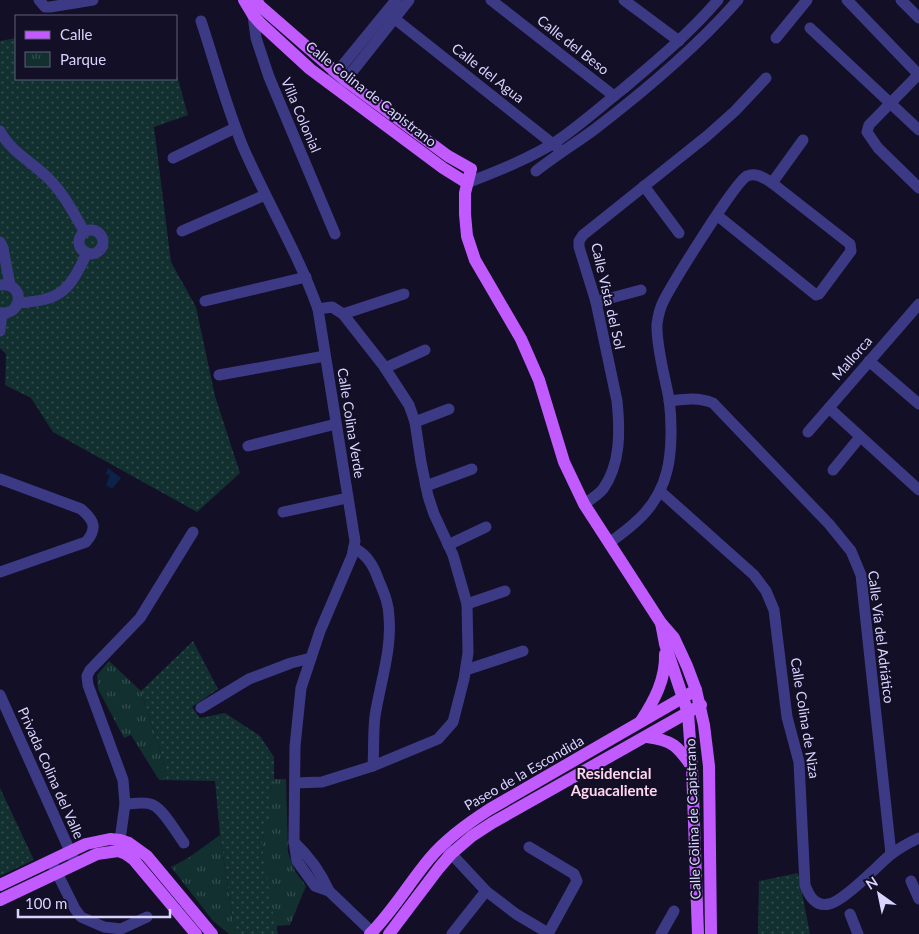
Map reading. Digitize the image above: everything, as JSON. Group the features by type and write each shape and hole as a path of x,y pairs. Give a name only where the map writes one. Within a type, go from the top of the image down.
{"main road":[{"name":"Calle Colina de Capistrano","path":"244,0 256,7 310,69 337,81 448,156 471,169 467,183 465,214 467,236 475,260 522,339 540,380 564,462 584,504 661,623 674,638 701,705 708,766 711,934"},
{"name":"Calle Colina de Capistrano","path":"337,81 443,168 467,183"},
{"name":"Calle Colina de Capistrano","path":"661,623 665,644 688,713 692,768 698,934"},
{"path":"640,724 656,696 660,684 666,664 665,644"},
{"name":"Paseo de la Escondida","path":"389,934 439,868 447,849 464,826 490,809 696,690"},
{"name":"Paseo de la Escondida","path":"372,933 430,858 701,705"},
{"path":"647,737 662,739 672,743 678,748 692,768"},
{"path":"0,900 54,866 72,857 93,842 110,839 133,859 196,934"},
{"path":"119,846 129,843 147,856 212,934"},
{"path":"0,886 54,866"}],"street":[{"path":"42,3 50,7 94,0"},
{"path":"337,81 396,0"},
{"path":"337,81 395,19 409,0"},
{"name":"Calle del Beso","path":"491,0 614,96"},
{"path":"624,0 679,40"},
{"path":"467,183 505,169 553,143 581,124 679,40 718,0"},
{"path":"536,171 595,129 691,50 738,0"},
{"path":"776,38 807,0"},
{"path":"847,0 919,74 869,125 867,132 870,138 919,188"},
{"path":"901,0 919,18"},
{"name":"Villa Colonial","path":"256,7 256,38 269,77 335,234"},
{"name":"Calle del Agua","path":"395,19 562,152"},
{"name":"Calle Colina Verde","path":"201,21 236,128 265,194 306,277 318,309 354,548 310,658 301,688 297,713 294,842 297,861 315,886 329,891 372,933"},
{"path":"810,28 919,130"},
{"name":"Calle Vista del Sol","path":"584,504 602,491 612,474 616,460 619,416 596,302 579,247 579,241 583,235 724,122 766,78"},
{"path":"173,158 236,128"},
{"path":"0,131 11,147 49,178 66,199 84,232"},
{"path":"772,183 804,140"},
{"path":"471,169 483,177"},
{"path":"609,543 632,527 647,511 661,492 668,469 670,448 669,401 661,360 657,324 662,304 675,281 741,181 749,175 759,175 850,244 852,248 819,294 816,295 718,216"},
{"path":"644,186 679,233"},
{"path":"182,231 265,194"},
{"path":"92,230 99,233 102,240 101,248 95,253 87,253 81,249 80,237 84,232 92,230"},
{"path":"0,242 3,248 5,285 16,289 19,296 18,303 14,309 9,313 1,313 0,331"},
{"path":"18,303 38,302 61,294 76,277 87,253"},
{"path":"205,301 306,277"},
{"path":"596,302 641,290"},
{"path":"343,314 404,294"},
{"name":"Mallorca","path":"808,432 919,304"},
{"path":"294,783 322,782 373,766 438,739 453,722 466,670 468,653 467,604 453,556 434,514 426,486 416,422 409,406 385,368 343,314 332,308 318,309"},
{"path":"385,368 425,350"},
{"path":"220,375 325,356"},
{"path":"868,361 917,398"},
{"name":"Calle Vía del Adriático","path":"669,401 693,398 713,403 829,524 851,552 861,575 891,854"},
{"path":"829,408 918,486"},
{"path":"416,422 449,409"},
{"path":"248,446 336,424"},
{"path":"833,470 860,437"},
{"path":"426,486 472,469"},
{"path":"0,479 81,509 90,517 94,527 92,535 86,542 0,572"},
{"name":"Calle Colina de Niza","path":"661,492 754,575 766,591 774,610 787,717 800,762 805,885 809,895 817,903 830,904 837,901 891,854"},
{"path":"283,512 347,498"},
{"path":"448,545 486,528"},
{"path":"119,846 125,804 123,780 88,686 87,676 90,670 140,618 193,532"},
{"path":"354,548 362,552 376,573 387,602 390,618 386,660 375,718 373,766"},
{"path":"467,604 505,591"},
{"path":"466,670 523,651"},
{"path":"201,708 249,679 291,662 310,658"},
{"name":"Privada Colina del Valle","path":"0,695 72,857"},
{"path":"125,804 144,803 153,805 159,809 184,843"},
{"path":"891,854 919,838"},
{"path":"447,849 486,891 516,914 548,934 577,881 574,874 529,847"},
{"path":"54,866 75,909 81,917 104,927 121,929 147,917"},
{"path":"911,880 919,899"},
{"path":"452,934 486,891"},
{"path":"661,934 674,911"},
{"path":"850,914 858,934"}],"green space":[{"path":"15,38 15,80 178,79 188,115 154,127 171,262 196,307 215,396 240,473 197,512 53,432 31,398 5,385 6,354 0,348 0,41"},
{"path":"193,641 218,689 192,707 200,718 225,713 260,736 274,757 274,779 270,793 270,820 261,840 278,934 235,934 220,835 215,781 159,780 166,769 141,691"},
{"path":"109,661 141,691 166,769 159,780 131,735 124,738 98,689 97,675"},
{"path":"274,779 286,779 288,852 295,871 306,886 290,925 275,926 261,840 270,820 270,793"},
{"path":"0,788 34,860 0,876"},
{"path":"220,835 235,934 229,934 213,921 171,867 188,858"},
{"path":"798,873 810,934 758,934 759,881"}],"water":[{"path":"108,468 121,478 112,489 106,485 110,475 106,474"}],"district":[{"name":"Residencial Aguacaliente","path":"614,782"}]}
